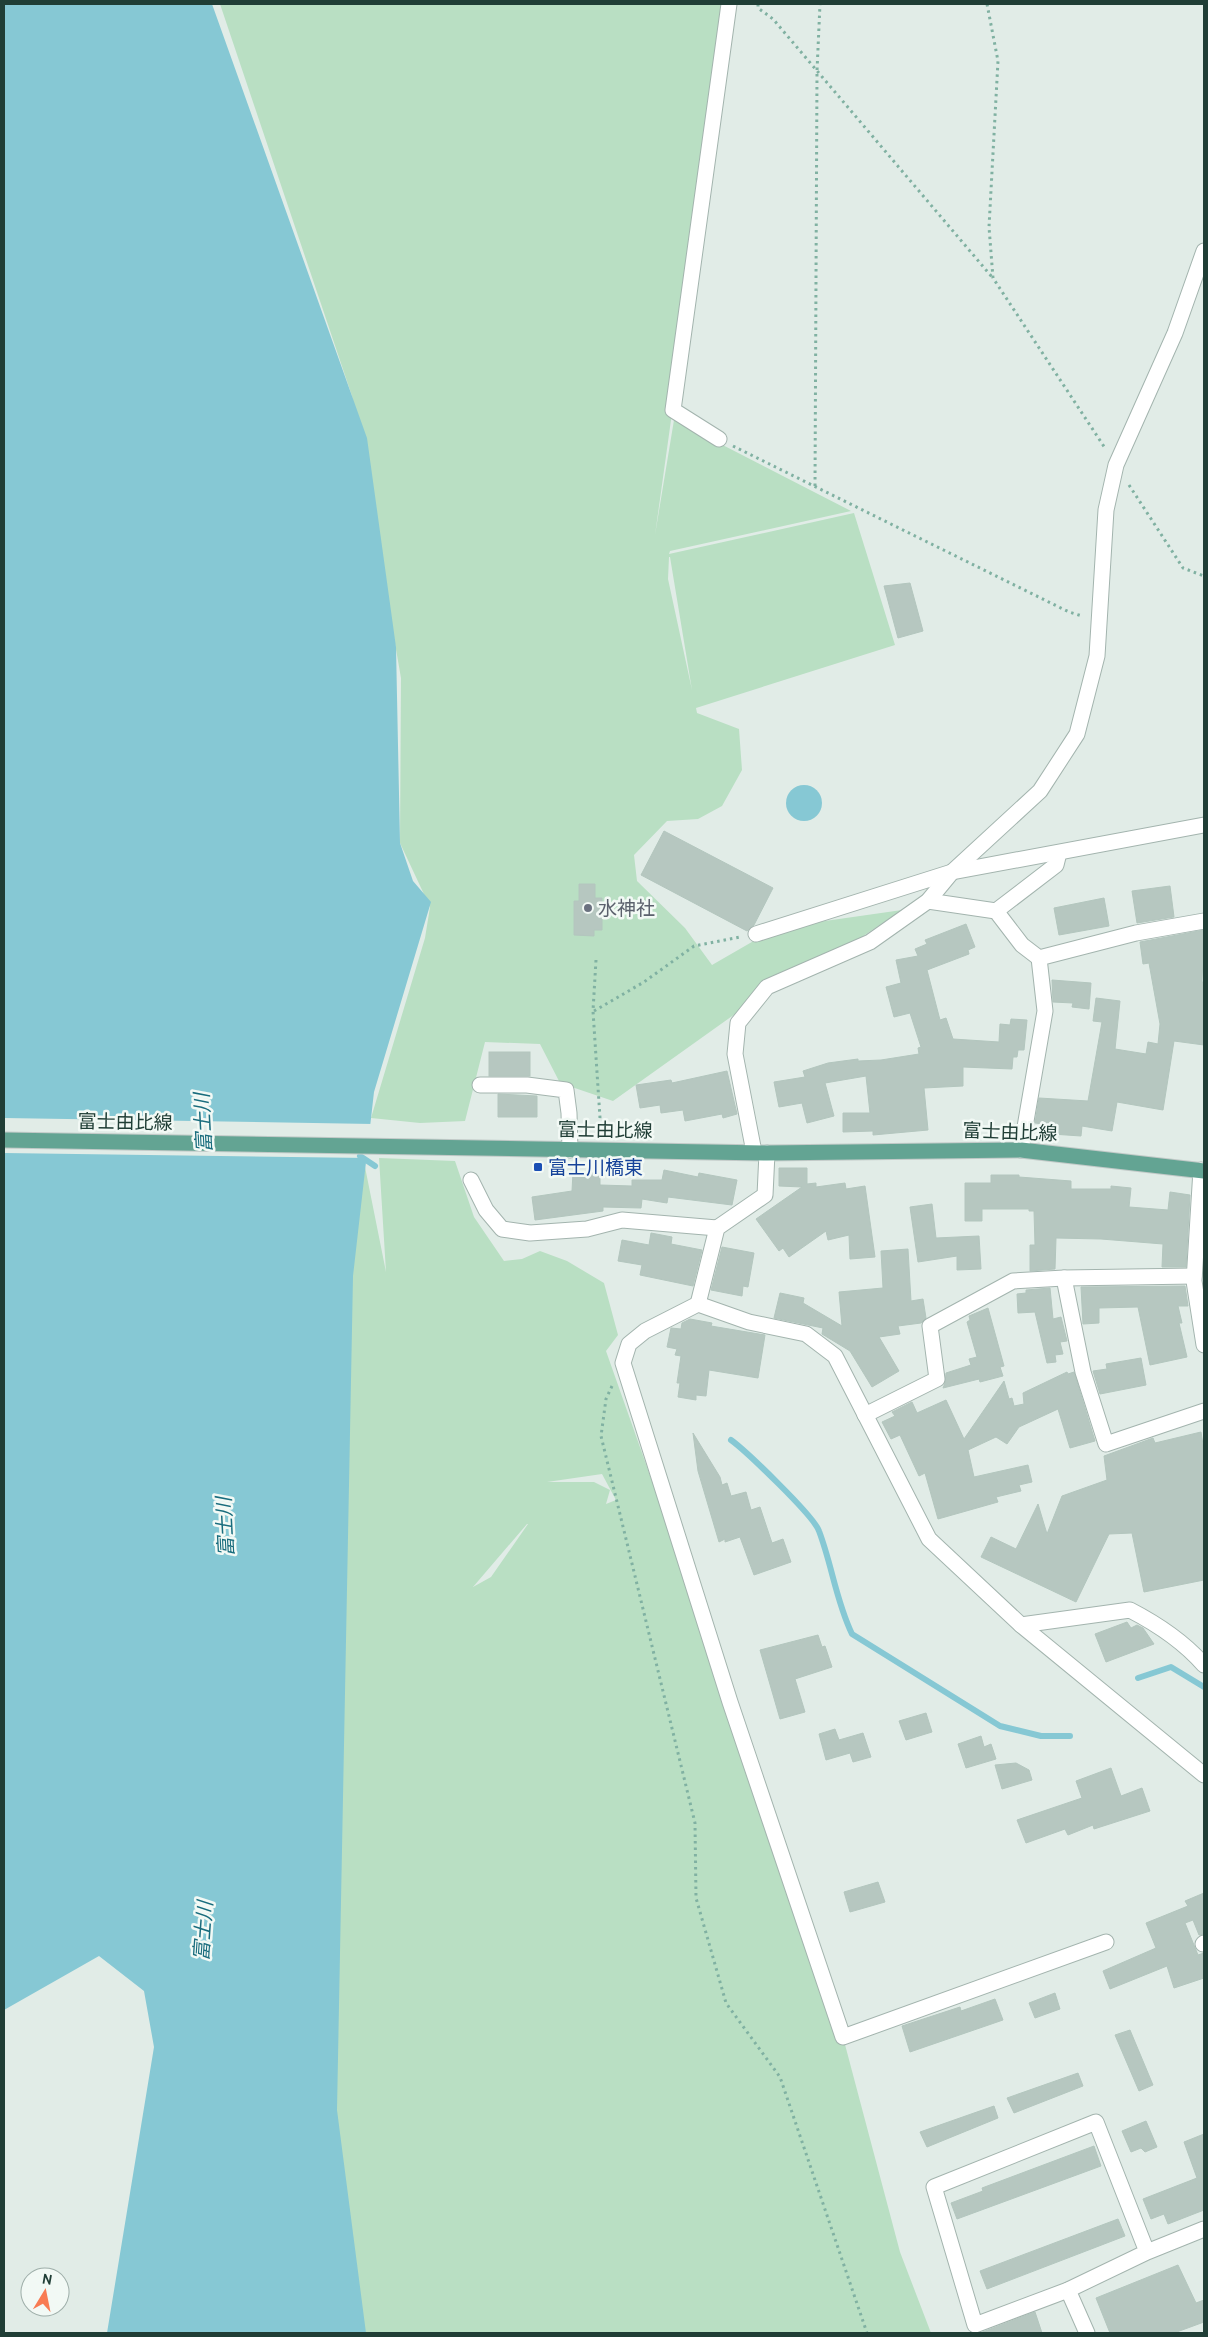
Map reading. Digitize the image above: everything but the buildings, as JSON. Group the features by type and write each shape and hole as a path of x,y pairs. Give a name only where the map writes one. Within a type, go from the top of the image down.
{"main road":[{"name":"富士由比線","path":"4,1140 761,1152 1021,1150 1203,1171"}],"street":[{"path":"719,439 673,410 729,4"},
{"path":"471,1180 486,1210 502,1229 530,1233 587,1229 622,1220 717,1228 765,1195 761,1152 736,1054 738,1022 766,987 870,942 928,901 952,872 1040,791 1078,734 1097,656 1106,510 1116,465 1174,333 1204,251"},
{"path":"756,934 952,872 1059,854 1204,825"},
{"path":"996,911 1056,865 1059,854"},
{"path":"928,901 996,911 1022,945 1039,958 1045,1011 1021,1150"},
{"path":"1039,958 1136,933 1204,921"},
{"path":"480,1085 527,1085 566,1090 570,1150"},
{"path":"1203,1171 1194,1276 1204,1344"},
{"path":"698,1304 717,1228"},
{"path":"865,1415 937,1379 930,1326 1013,1281 1064,1278 1194,1276"},
{"path":"1064,1278 1083,1372 1106,1444 1204,1412"},
{"path":"1106,1942 843,2037 730,1702 623,1363 629,1344 645,1331 698,1304 749,1322 806,1334 836,1356 929,1539 1021,1625 1204,1775"},
{"path":"1021,1625 1130,1610 1177,1640 1204,1663"},
{"path":"1147,2252 1096,2122 934,2188 975,2324 1068,2290 1147,2252 1204,2229"},
{"path":"1068,2290 1087,2333"}],"path":[{"path":"758,4 758,8 773,19 993,278 1184,568 1204,576"},
{"path":"815,486 820,4"},
{"path":"987,4 998,61 989,227 993,278"},
{"path":"719,439 1069,612 1089,618 1099,618"},
{"path":"593,1011 644,982 694,946 756,934"},
{"path":"596,960 593,1011 600,1118 596,1150"},
{"path":"623,1363 606,1399 601,1436 695,1823 696,1898 726,2002 780,2077 867,2333"}],"green space":[{"path":"220,4 729,4 655,535 674,420 851,511 670,551 669,554 854,513 895,645 696,708 697,713 739,729 742,770 722,806 698,819 667,821 634,855 637,881 685,928 712,965 776,928 902,910 829,959 735,1014 613,1101 560,1083 540,1044 485,1042 465,1121 420,1123 371,1118 425,938 430,907 400,843 401,678 352,396","holes":["670,557 692,690 668,579"]},
{"path":"379,1158 455,1161 474,1217 504,1261 522,1259 540,1251 567,1261 604,1283 618,1335 606,1351 730,1702 843,2037 900,2252 931,2333 350,2333 304,1613 365,1167 386,1272","holes":["602,1474 616,1500 606,1504 610,1490 594,1482 547,1482","527,1524 491,1577 473,1587"]}],"water":[{"name":"富士川","path":"4,4 212,4 367,438 396,647 400,843 413,881 431,902 374,1092 353,1276 337,2110 366,2333 107,2333 154,2047 144,1991 99,1956 4,2010"},
{"path":"804,785 811,786 817,790 821,796 821,810 817,816 811,820 804,821 797,820 791,816 787,810 786,803 787,796 791,790 797,786"}],"pier":[{"path":"4,1118 373,1124 368,1158 4,1153"}],"waterway":[{"path":"360,1156 375,1166"},
{"path":"731,1440 779,1484 805,1512 819,1531 842,1609 852,1634 1000,1726 1041,1736 1070,1736"},
{"path":"1138,1678 1171,1667 1204,1687"}],"place":[{"name":"水神社","path":"588,908"},
{"name":"富士川橋東","path":"538,1167"}]}
